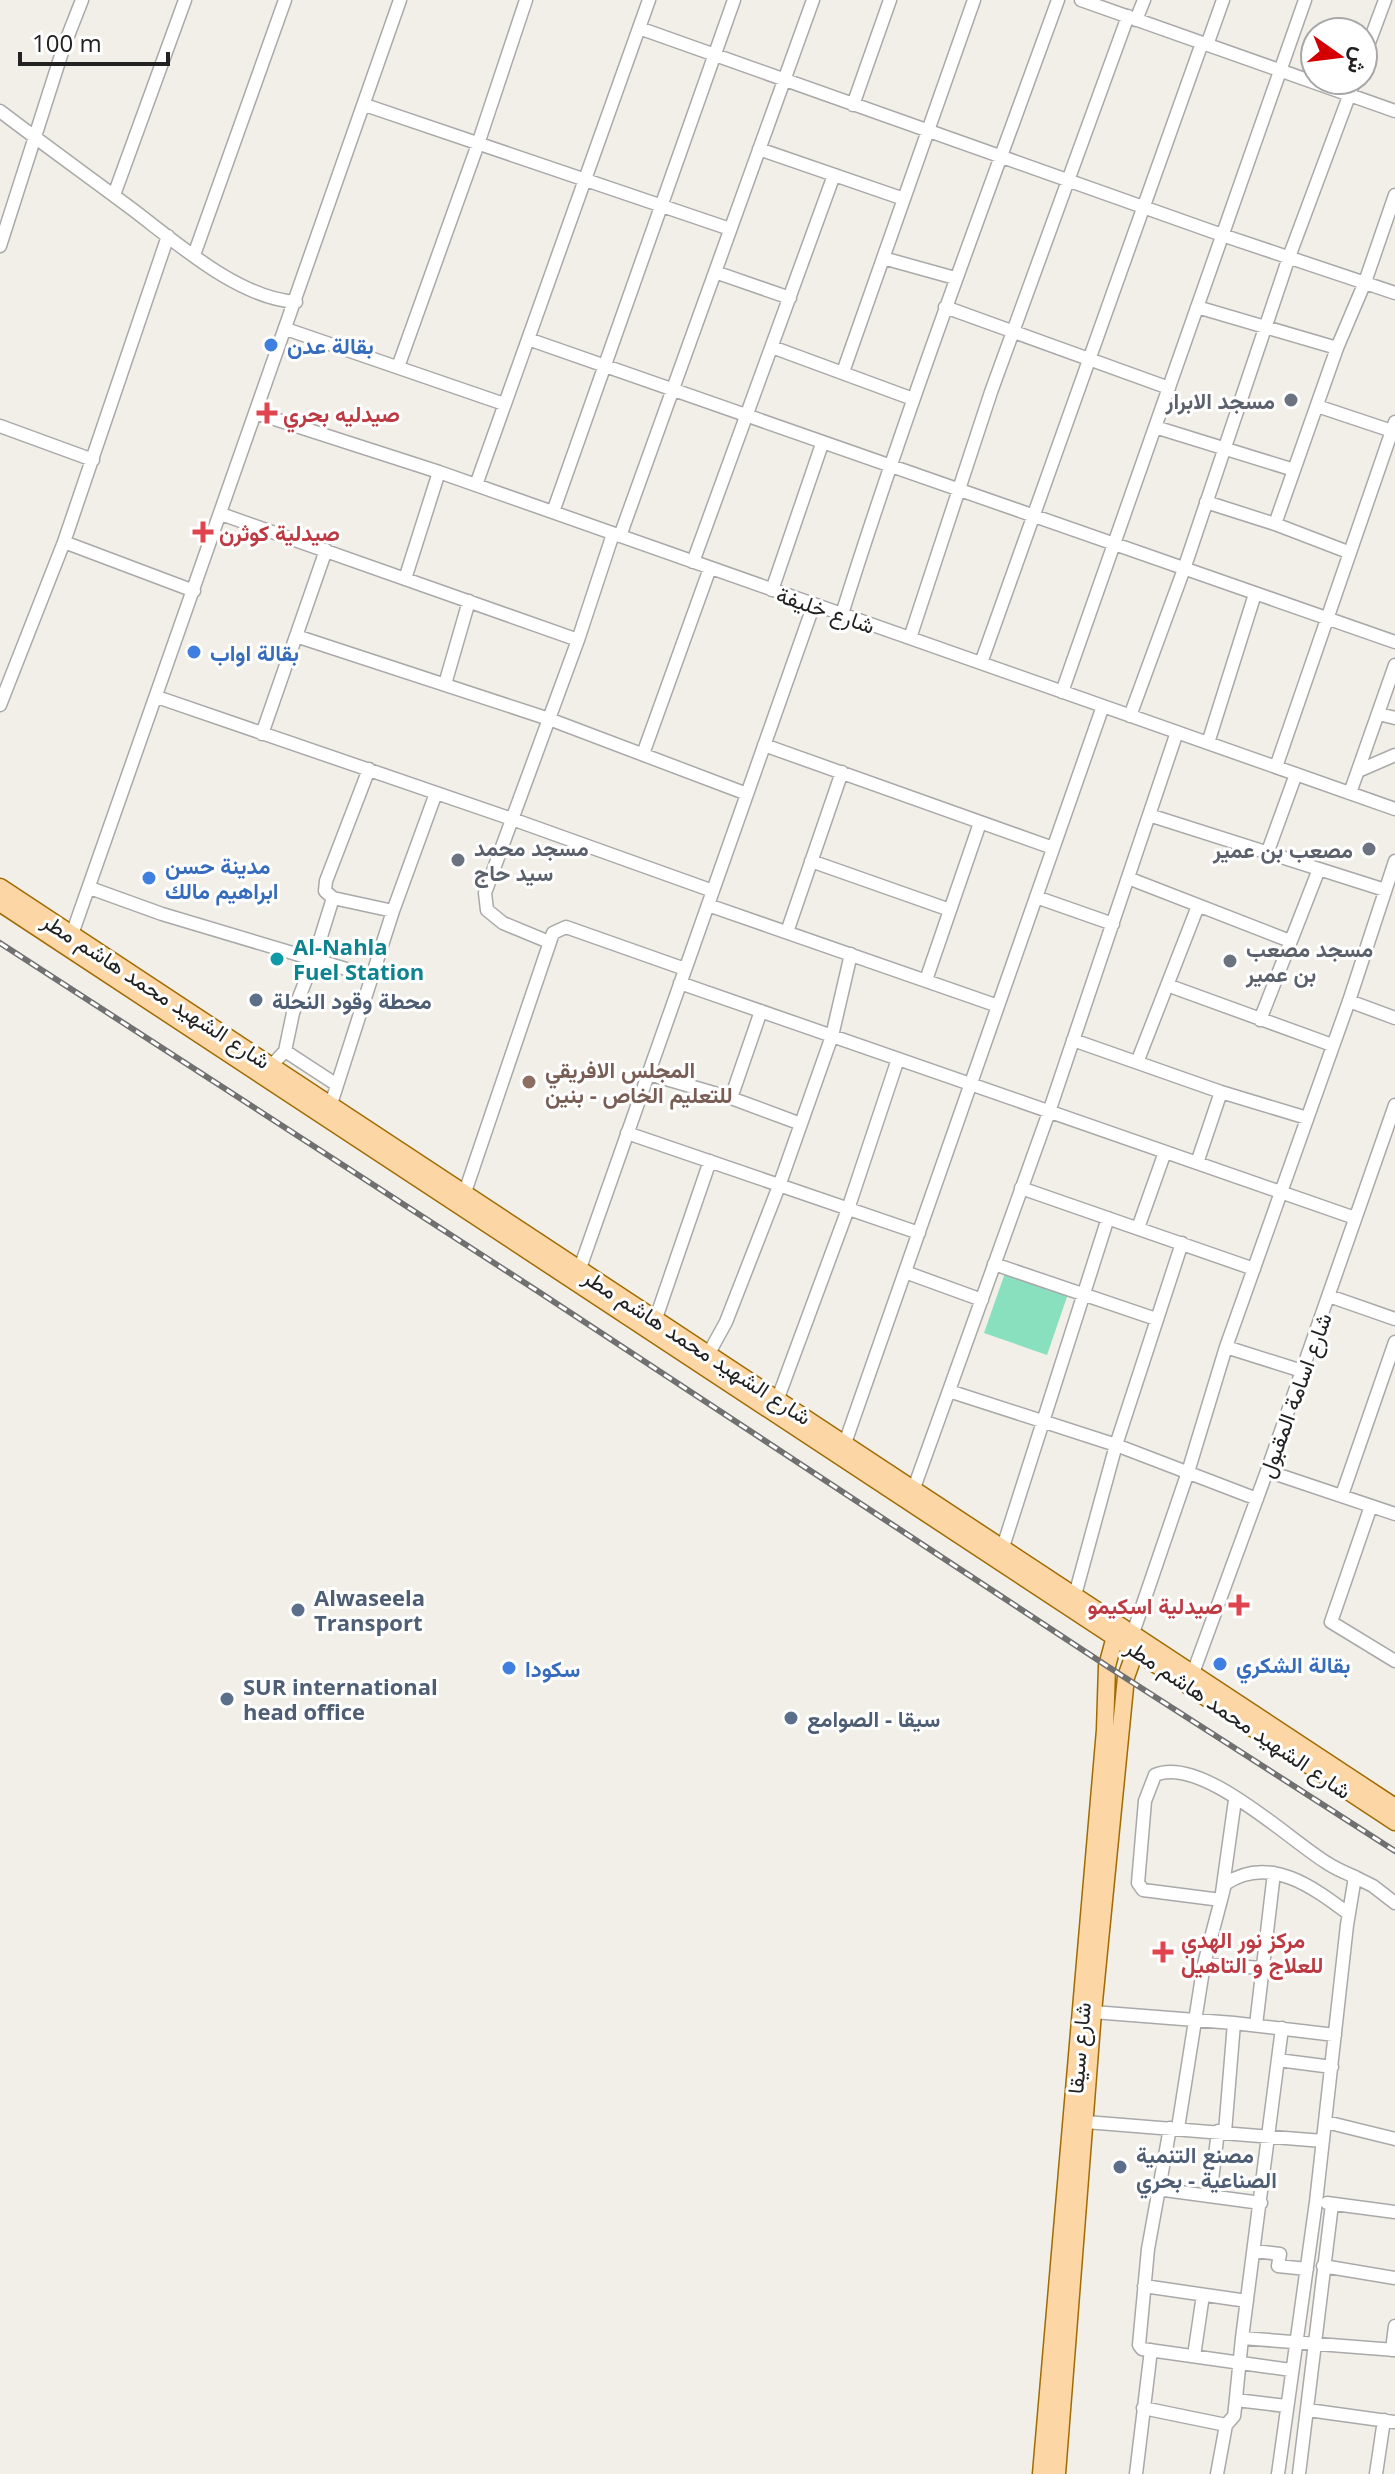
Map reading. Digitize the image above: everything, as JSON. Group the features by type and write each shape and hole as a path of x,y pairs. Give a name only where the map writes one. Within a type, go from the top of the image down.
{"main road":[{"name":"شارع الشهيد محمد هاشم مطر","path":"0,887 70,941"},
{"name":"شارع الشهيد محمد هاشم مطر","path":"0,903 70,941 1129,1636 1395,1822"},
{"name":"شارع الشهيد محمد هاشم مطر","path":"270,1071 331,1104 465,1192 1075,1595 1129,1636"},
{"name":"شارع سيقا","path":"1057,2474 1093,2012 1129,1636"},
{"name":"شارع سيقا","path":"1041,2474 1105,1730 1107,1666 1129,1636"},
{"name":"شارع الشهيد محمد هاشم مطر","path":"1189,1678 1395,1807"}],"street":[{"path":"0,246 64,46 82,0"},
{"path":"114,195 185,0"},
{"path":"194,255 285,0"},
{"path":"70,941 400,0"},
{"path":"398,367 526,0"},
{"path":"476,485 649,0"},
{"path":"553,512 734,0"},
{"path":"549,942 503,923 487,910 487,885 673,390 813,0"},
{"path":"853,105 890,0"},
{"path":"843,372 974,0"},
{"path":"842,614 955,278 1058,0"},
{"path":"1081,0 1299,78"},
{"path":"910,638 958,490 1069,179 1132,18 1144,0"},
{"path":"981,663 1144,206 1223,0"},
{"path":"1062,692 1305,0"},
{"path":"639,28 1222,235 1395,293"},
{"path":"1130,716 1184,569 1289,257 1349,96"},
{"path":"1352,96 1395,111"},
{"path":"365,105 730,229"},
{"path":"0,111 194,255 258,293 279,301 296,302"},
{"path":"759,149 904,199"},
{"path":"693,562 834,175"},
{"path":"1275,524 1395,195"},
{"path":"0,705 64,542 168,236"},
{"path":"883,258 955,278"},
{"path":"715,272 790,298"},
{"path":"945,307 1169,388"},
{"path":"1197,307 1337,348"},
{"path":"286,329 504,404"},
{"path":"528,339 1395,642"},
{"path":"772,347 913,399"},
{"path":"1276,767 1393,427 1317,406"},
{"name":"شارع خليفة","path":"256,413 439,472 1395,809"},
{"path":"0,426 93,460"},
{"path":"1155,427 1294,470"},
{"path":"772,590 822,444"},
{"path":"1381,462 1395,467"},
{"path":"405,579 439,472"},
{"path":"1206,502 1348,552"},
{"path":"221,514 578,640"},
{"path":"64,542 194,591"},
{"path":"262,734 326,550"},
{"path":"643,754 710,568"},
{"path":"1208,743 1255,594"},
{"path":"445,684 469,601"},
{"path":"580,1268 814,604"},
{"path":"296,636 549,719 747,794"},
{"path":"1350,793 1395,665"},
{"path":"157,697 713,891"},
{"path":"845,1443 1103,706"},
{"path":"1379,714 1395,718"},
{"path":"914,1488 1049,1112 1177,732"},
{"path":"764,745 1053,848"},
{"path":"1358,771 1395,755"},
{"path":"369,769 325,886 327,895 333,898 393,911"},
{"path":"787,932 842,772"},
{"path":"1268,851 1296,774"},
{"path":"331,1104 393,911 436,793"},
{"path":"1149,815 1385,890"},
{"path":"926,980 980,823"},
{"path":"811,861 950,910"},
{"path":"1129,1636 1188,1472 1226,1347 1349,1001 1395,861"},
{"path":"1260,1020 1319,869"},
{"path":"1128,878 1290,941"},
{"path":"90,888 155,912 373,977"},
{"path":"1036,897 1113,924"},
{"path":"270,1071 285,1051 293,1013 333,898"},
{"path":"708,905 998,1006"},
{"path":"1138,1060 1198,906"},
{"path":"465,1192 553,933 566,927 685,969"},
{"path":"709,1353 726,1322 779,1186 832,1036 851,954"},
{"path":"680,983 1355,1218"},
{"path":"1167,985 1332,1045"},
{"path":"1349,1001 1395,1018"},
{"path":"731,1098 761,1011"},
{"path":"1073,1040 1138,1060 1221,1092 1307,1118"},
{"path":"285,1051 337,1085"},
{"path":"778,1398 848,1209 898,1059"},
{"path":"649,1074 731,1098 801,1124"},
{"path":"1197,1163 1221,1092"},
{"name":"شارع اسامة المقبول","path":"1189,1678 1257,1499 1395,1105"},
{"path":"627,1133 919,1233"},
{"path":"1381,1144 1395,1148"},
{"path":"1138,1228 1165,1152"},
{"path":"656,1318 710,1161"},
{"path":"1021,1188 1254,1269"},
{"path":"1003,1547 1108,1218"},
{"path":"1075,1595 1116,1445 1182,1243"},
{"path":"994,1264 1156,1319"},
{"path":"905,1272 982,1300"},
{"path":"1329,1296 1395,1319"},
{"path":"1342,1495 1395,1342"},
{"path":"1226,1347 1302,1371"},
{"path":"949,1391 1116,1445 1257,1499"},
{"path":"1267,1471 1395,1514"},
{"path":"1371,1506 1331,1622 1394,1659"},
{"path":"1221,1900 1150,1892 1139,1887 1145,1801 1155,1775 1173,1771 1203,1779 1328,1864 1373,1886 1395,1903"},
{"path":"1221,1900 1235,1800"},
{"path":"1291,2370 1142,2349 1138,2338 1144,2286 1157,2189 1174,2128 1204,1964 1225,1884 1248,1873 1274,1873 1301,1880 1349,1914"},
{"path":"1256,2025 1274,1873"},
{"path":"1278,2474 1316,2202 1355,1877"},
{"path":"1204,1964 1262,1968"},
{"path":"1093,2012 1256,2025 1335,2035"},
{"path":"1210,2196 1234,2023"},
{"path":"1217,2474 1226,2425 1234,2416 1282,2028"},
{"path":"1278,2060 1332,2067"},
{"path":"1086,2122 1323,2141"},
{"path":"1326,2122 1395,2139"},
{"path":"1157,2189 1261,2203"},
{"path":"1316,2202 1395,2212"},
{"path":"1299,2474 1332,2204"},
{"path":"1254,2251 1280,2254 1278,2266 1307,2269"},
{"path":"1323,2266 1395,2278"},
{"path":"1144,2286 1247,2301"},
{"path":"1194,2356 1203,2295"},
{"path":"1242,2338 1394,2350 1395,2326"},
{"path":"1136,2474 1151,2350"},
{"path":"1236,2400 1286,2406"},
{"path":"1143,2408 1226,2425"},
{"path":"1308,2410 1389,2421 1376,2474"}],"green space":[{"path":"1005,1273 1068,1294 1047,1355 984,1333"}],"railway":[{"path":"0,943 1395,1851"}],"place":[{"name":"بقالة عدن","path":"271,345"},
{"name":"مسجد الابرار","path":"1291,400"},
{"name":"صيدليه بحري","path":"267,413"},
{"name":"صيدلية كوثرن","path":"203,532"},
{"name":"بقالة اواب","path":"194,652"},
{"name":"مصعب بن عمير","path":"1369,849"},
{"name":"مسجد محمد سيد حاج","path":"458,860"},
{"name":"مدينة حسن ابراهيم مالك","path":"149,878"},
{"name":"Al-Nahla Fuel Station","path":"277,959"},
{"name":"مسجد مصعب بن عمير","path":"1230,961"},
{"name":"محطة وقود النحلة","path":"256,1000"},
{"name":"المجلس الافريقي للتعليم الخاص - بنين","path":"529,1082"},
{"name":"صيدلية اسكيمو","path":"1239,1605"},
{"name":"Alwaseela Transport","path":"298,1610"},
{"name":"بقالة الشكري","path":"1220,1664"},
{"name":"سكودا","path":"509,1668"},
{"name":"SUR international head office","path":"227,1699"},
{"name":"سيقا - الصوامع","path":"791,1718"},
{"name":"مركز نور الهدي للعلاج و التاهيل","path":"1163,1952"},
{"name":"مصنع التنمية الصناعية - بحري","path":"1120,2167"}]}
